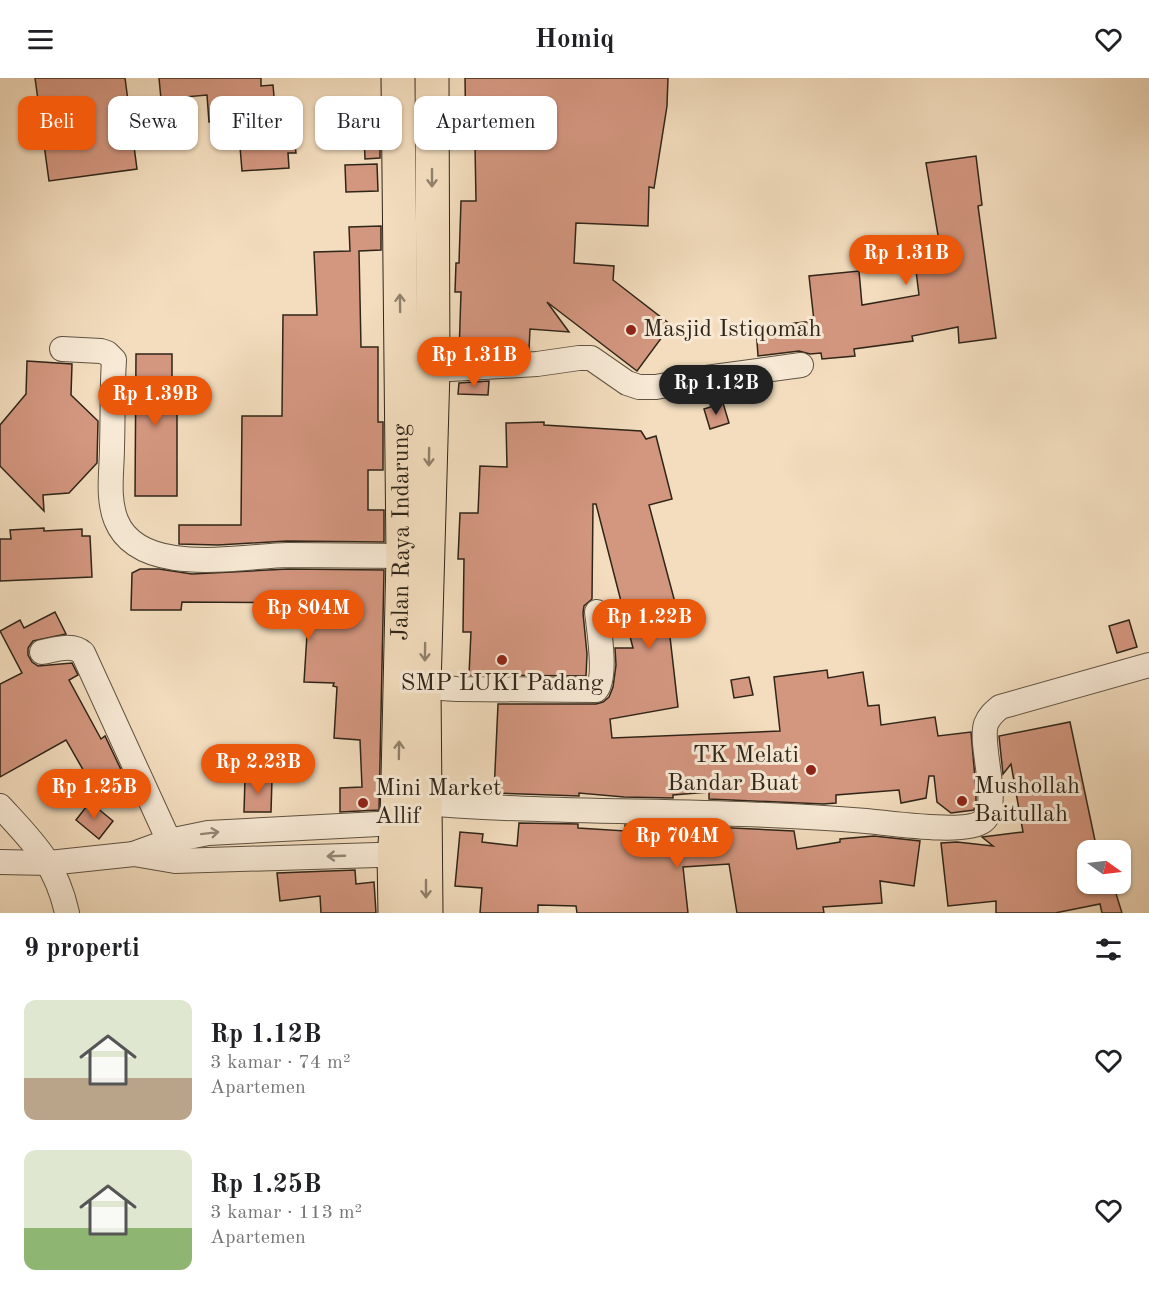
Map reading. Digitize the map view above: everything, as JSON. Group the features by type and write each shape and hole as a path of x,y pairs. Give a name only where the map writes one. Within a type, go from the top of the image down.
{"highway":[{"name":"Jalan Raya Indarung","path":"395,913 411,827 424,687 416,406 398,78"},
{"name":"Jalan Raya Indarung","path":"426,913 411,827 403,556 416,406 433,370 432,78"}],"street":[{"path":"62,350 80,348 101,351 114,360 111,493 116,518 123,533 134,542 150,551 195,560 287,555 403,556"},
{"path":"433,370 537,364 591,358 627,383 639,387 656,387 801,365"},
{"path":"424,687 596,690 601,682 597,612"},
{"path":"42,652 69,647 83,652 172,851"},
{"path":"0,862 49,863 411,827 539,810 802,816 961,828 982,822 988,815 990,780 985,729 992,713 1000,707 1149,665"},
{"path":"0,806 33,841 49,863 63,895 67,913"}],"building":[{"path":"35,78 125,78 127,96 108,96 108,150 134,150 137,169 49,181 45,150 96,150 96,96 37,96"},
{"path":"159,78 261,78 261,86 273,85 274,96 210,96 209,122 207,95 161,96"},
{"path":"465,78 668,78 667,106 654,188 649,187 648,226 576,223 574,263 614,266 613,280 671,325 637,371 547,302 569,332 530,329 529,350 459,354 461,292 455,292 456,263 459,263 461,201 476,201 475,150 557,150 557,96 465,96"},
{"path":"240,150 296,150 296,153 288,153 289,168 242,171"},
{"path":"365,150 380,150 380,158 365,159"},
{"path":"976,156 982,205 978,206 996,338 959,343 958,327 912,336 913,341 854,349 855,356 822,359 821,353 810,354 799,351 758,356 756,327 814,321 809,276 859,271 862,305 919,295 915,263 942,259 926,163"},
{"path":"377,164 378,191 346,192 345,165"},
{"path":"381,226 381,250 359,251 361,347 378,347 378,422 383,422 383,470 368,470 368,510 384,510 384,542 287,541 218,545 179,544 179,525 241,525 242,416 282,416 283,315 317,315 314,252 350,251 349,227"},
{"path":"136,354 172,354 172,408 177,408 177,496 135,496"},
{"path":"27,361 72,364 71,395 98,421 97,463 69,493 43,495 44,511 0,466 0,425 26,394"},
{"path":"489,381 488,395 458,394 459,383"},
{"path":"723,403 729,423 710,429 704,409"},
{"path":"544,422 544,425 641,431 646,439 656,436 672,499 649,505 681,625 669,628 678,707 610,719 612,738 780,731 774,677 827,670 828,678 863,672 868,706 879,705 881,725 935,717 938,736 971,732 976,790 974,810 951,813 937,802 934,776 929,776 926,798 901,803 899,790 836,795 836,803 823,804 709,799 709,792 673,795 673,798 579,793 579,796 494,793 498,704 596,704 603,702 609,697 613,687 616,665 615,648 633,648 596,504 593,504 592,599 584,606 583,613 587,654 586,676 469,675 471,632 463,632 464,559 458,559 460,513 478,513 480,466 507,467 506,423"},
{"path":"44,528 44,531 82,529 82,536 90,536 92,577 0,581 0,539 11,539 10,530"},
{"path":"140,569 159,569 192,574 288,569 384,570 379,810 340,812 340,788 362,787 360,740 334,738 337,687 333,686 334,683 304,682 309,603 182,602 181,610 131,610 132,573"},
{"path":"55,612 66,634 33,641 28,648 28,655 38,666 72,663 78,675 69,680 101,739 105,736 125,778 97,794 66,740 0,777 0,684 22,673 0,631 20,620 24,628"},
{"path":"1129,620 1137,647 1117,653 1109,626"},
{"path":"749,677 753,695 734,698 731,680"},
{"path":"1070,722 1095,840 1077,840 1077,894 1116,894 1122,913 1102,913 1100,904 1055,913 996,913 996,901 948,906 941,843 957,842 993,846 982,837 1023,832 1011,764 1003,774 999,736"},
{"path":"245,778 272,779 271,812 244,812"},
{"path":"90,802 113,821 99,839 76,820"},
{"path":"519,823 578,824 578,828 625,831 625,825 677,827 678,832 712,830 712,827 794,831 797,849 840,842 840,839 874,836 920,841 914,886 880,881 882,903 823,907 824,913 737,913 729,864 683,867 688,913 577,913 576,906 538,905 538,913 480,913 482,888 455,886 460,832 483,834 482,842 517,846"},
{"path":"355,870 356,884 374,882 376,913 321,913 320,896 280,901 277,873"}],"place":[{"name":"Masjid Istiqomah","path":"631,330"},
{"name":"SMP LUKI Padang","path":"502,660"},
{"name":"TK Melati Bandar Buat","path":"811,770"},
{"name":"Mushollah Baitullah","path":"962,801"},
{"name":"Mini Market Allif","path":"363,803"}]}
